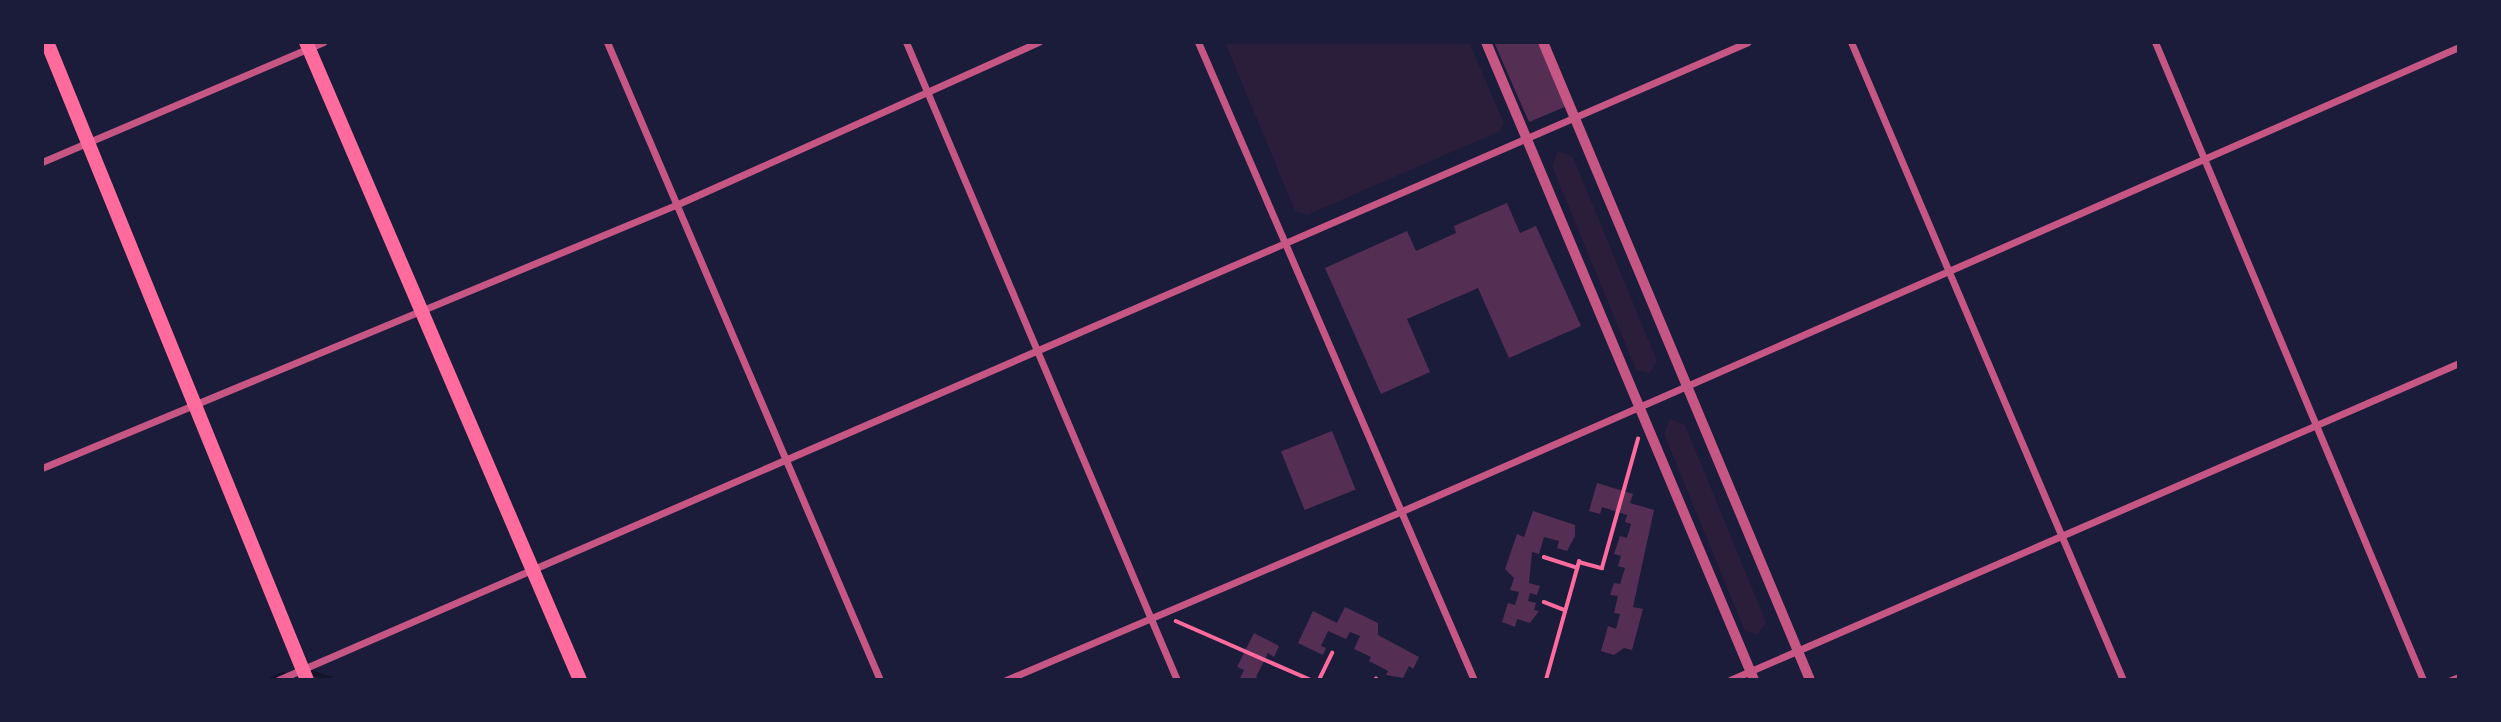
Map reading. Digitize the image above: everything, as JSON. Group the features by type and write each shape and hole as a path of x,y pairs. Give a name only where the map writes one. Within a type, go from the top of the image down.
{"main road":[{"path":"47,42 305,675"},
{"path":"307,45 424,309 580,680"}],"street":[{"path":"42,162 307,45 324,42"},
{"path":"607,42 789,461 880,680"},
{"path":"906,42 1177,680"},
{"path":"42,468 678,204 1039,42"},
{"path":"1198,42 1474,680"},
{"path":"1486,42 1752,676"},
{"path":"1543,42 1683,385 1810,680"},
{"path":"278,680 305,675 533,570 1040,353 1748,42"},
{"path":"1851,42 2123,680"},
{"path":"2155,42 2423,680"},
{"path":"1006,680 1402,511 1683,385 2459,47"},
{"path":"1730,680 1752,676 1797,650 2459,363"},
{"path":"2451,680 2459,677"}],"path":[{"path":"1546,680 1579,562 1602,568 1644,420"},
{"path":"1544,557 1577,568"},
{"path":"1544,602 1565,610"},
{"path":"1162,615 1310,680"},
{"path":"1319,680 1332,653"}],"shaded area":[{"path":"1225,42 1469,42 1504,123 1500,131 1307,215 1295,211"},
{"path":"1558,151 1573,157 1657,361 1650,373 1636,370 1552,166"},
{"path":"1670,419 1685,425 1766,622 1758,634 1745,631 1664,434"}],"building":[{"path":"1494,42 1539,42 1567,106 1529,122"},
{"path":"1507,203 1520,233 1536,226 1581,326 1509,358 1478,288 1407,319 1430,372 1381,394 1325,268 1407,231 1416,251 1456,233 1454,226"},
{"path":"1332,431 1356,489 1305,510 1281,452"},
{"path":"1597,483 1633,494 1630,503 1654,510 1633,607 1643,609 1632,650 1624,648 1614,655 1601,651 1608,626 1616,629 1620,614 1614,613 1618,596 1610,595 1614,583 1620,584 1625,568 1618,566 1621,556 1614,554 1620,536 1627,538 1631,524 1625,522 1627,515 1602,507 1600,514 1589,511"},
{"path":"1533,511 1575,525 1575,536 1567,551 1557,548 1559,541 1544,537 1539,554 1532,552 1529,583 1540,586 1537,595 1530,593 1528,601 1536,603 1534,610 1539,611 1530,623 1517,619 1515,627 1502,622 1508,603 1515,605 1519,592 1510,590 1514,578 1505,569 1517,534 1524,537"},
{"path":"1345,607 1378,623 1378,635 1419,657 1413,669 1409,666 1403,678 1386,675 1388,671 1369,661 1371,657 1354,649 1360,636 1350,632 1346,639 1328,631 1321,646 1326,648 1323,655 1298,643 1313,611 1337,623"},
{"path":"1254,633 1279,646 1274,657 1268,653 1256,677 1262,680 1239,680 1244,670 1237,667"}],"waterway":[{"path":"311,672 334,680"},
{"path":"269,680 283,674"}]}
